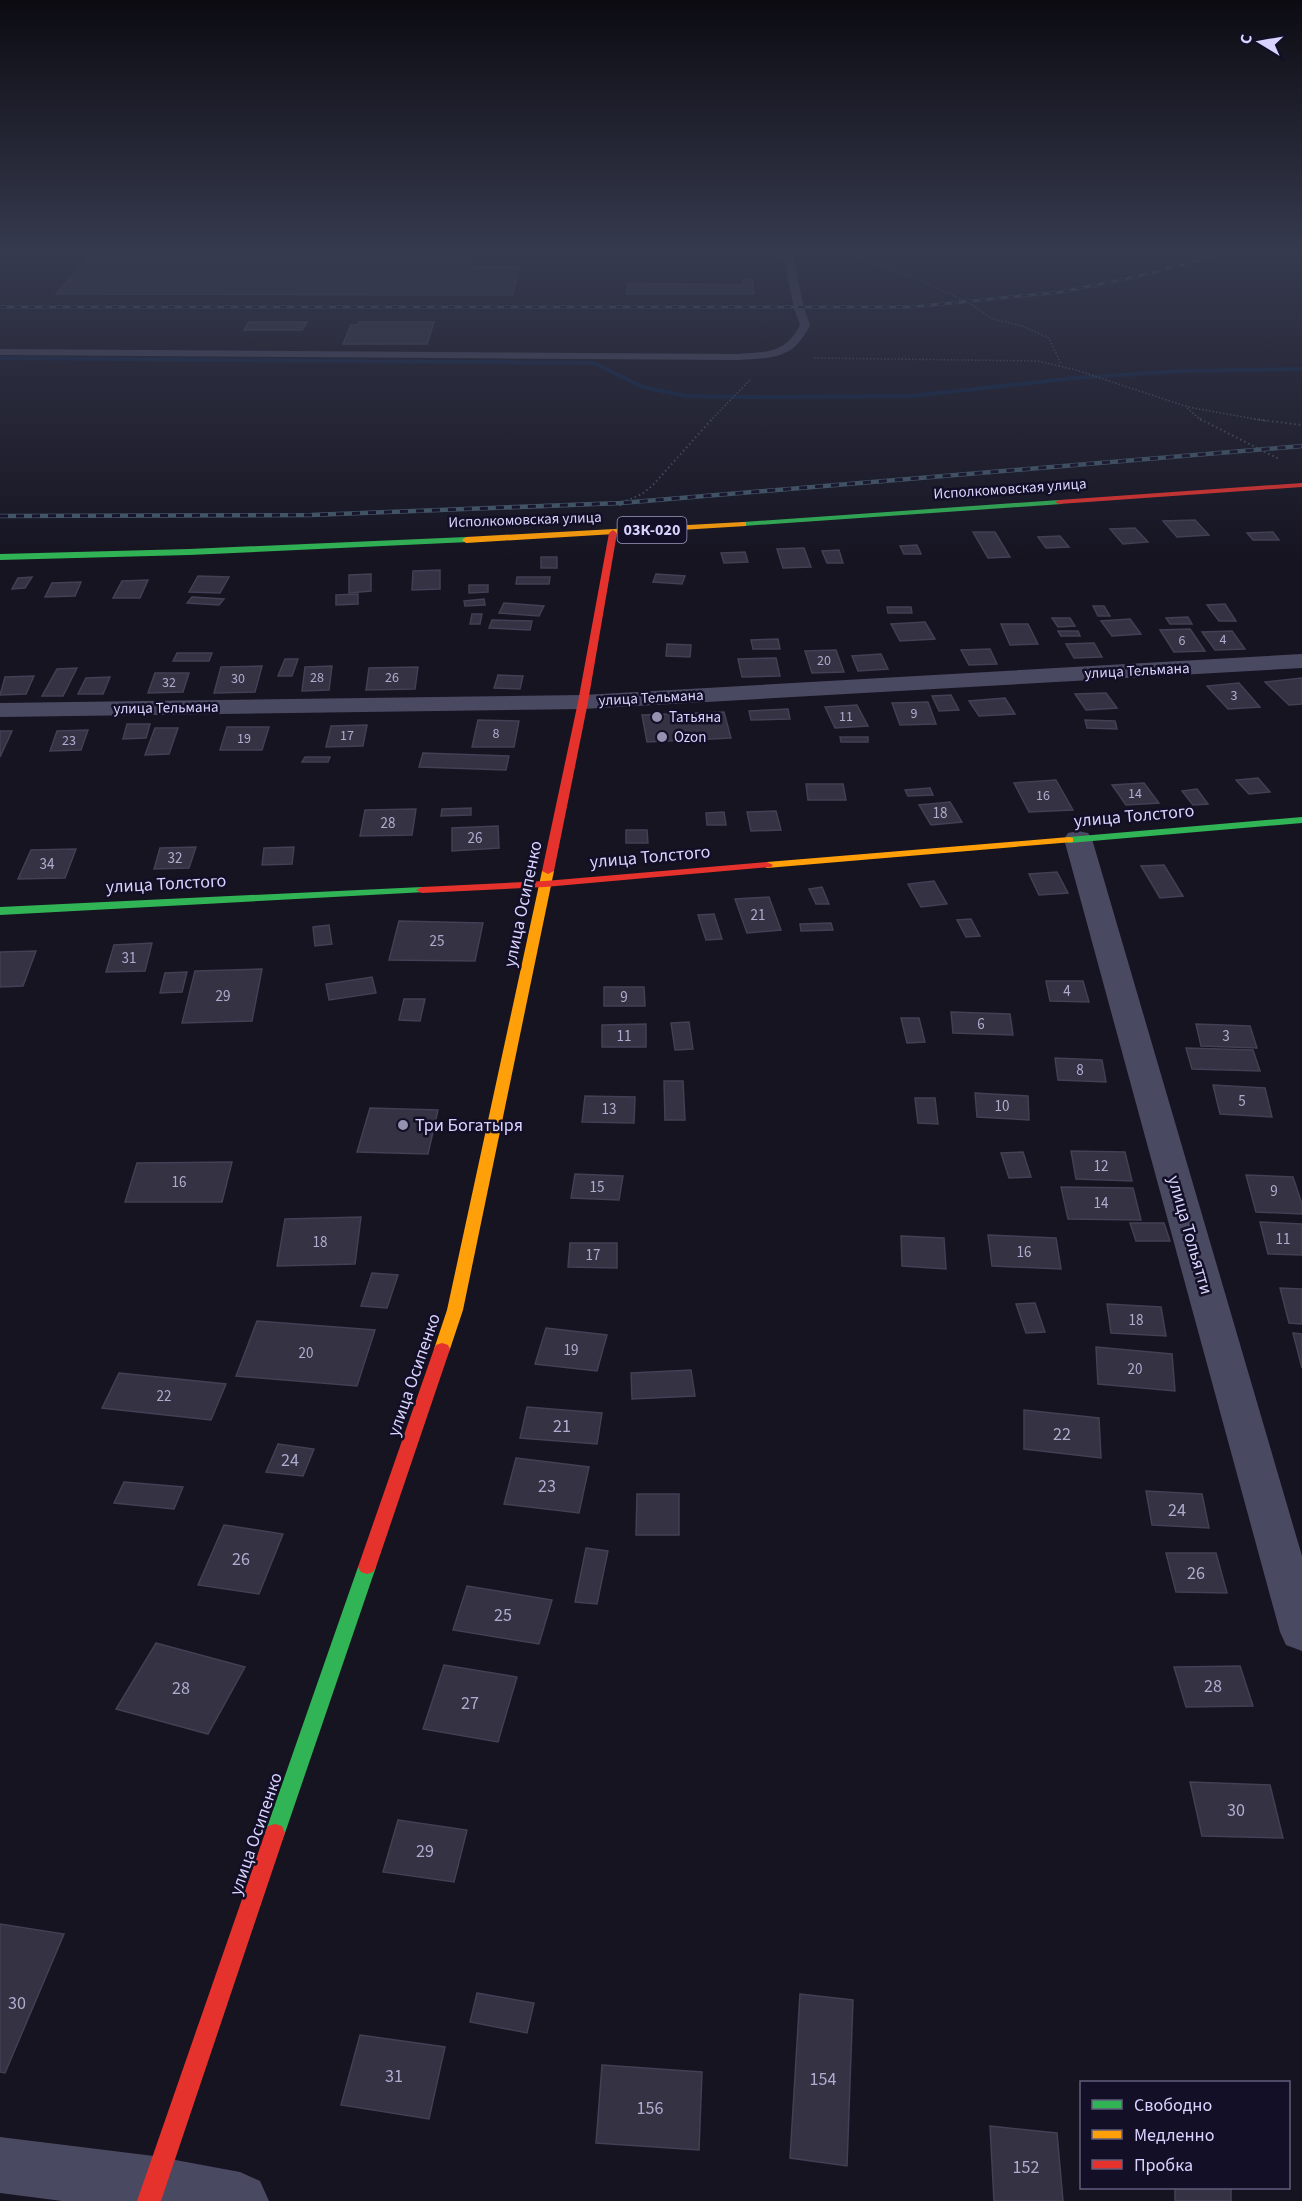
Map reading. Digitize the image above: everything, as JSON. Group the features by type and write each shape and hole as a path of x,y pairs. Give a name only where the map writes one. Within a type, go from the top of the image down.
{"street":[{"name":"Исполкомовская улица","path":"0,557 189,552 613,533 1302,485"},
{"name":"улица Осипенко","path":"152,2193 455,1310 583,702 613,533"},
{"name":"улица Тельмана","path":"0,710 583,702 1302,661"},
{"name":"улица Толстого","path":"0,910 545,884 1302,820"},
{"name":"улица Тольятти","path":"1078,839 1302,1632"},
{"path":"0,2165 152,2193 240,2201"}],"lane":[{"path":"248,354 725,357 767,354"}],"path":[{"path":"779,354 793,357 841,359 1038,361 1061,364 1186,407 1236,417 1302,425"},
{"path":"1056,354 1061,364"},
{"path":"613,533 621,503 639,497 657,484 675,459 737,393"},
{"path":"1186,407 1199,420 1221,432 1263,448 1282,461"}],"building":[{"path":"1195,520 1209,535 1177,537 1163,521"},
{"path":"1135,528 1148,542 1123,544 1110,529"},
{"path":"973,532 995,532 1010,557 988,558"},
{"path":"1273,532 1279,540 1253,540 1247,533"},
{"path":"1060,536 1069,547 1046,548 1038,537"},
{"path":"917,545 921,554 904,554 900,546"},
{"path":"804,548 811,567 783,568 777,549"},
{"path":"839,550 843,563 827,563 822,551"},
{"path":"745,552 748,562 724,563 721,553"},
{"path":"541,557 557,557 557,568 541,568"},
{"path":"440,570 440,589 412,590 413,571"},
{"path":"371,574 371,591 349,593 349,575"},
{"path":"656,574 685,576 682,584 653,582"},
{"path":"198,576 229,577 220,593 189,592"},
{"path":"32,577 25,588 12,589 18,578"},
{"path":"517,577 550,577 549,584 516,584"},
{"path":"148,580 140,598 113,598 122,581"},
{"path":"81,582 75,596 45,597 52,583"},
{"path":"469,585 488,585 488,592 469,593"},
{"path":"358,594 358,604 336,605 336,595"},
{"path":"192,597 224,599 219,605 187,603"},
{"path":"484,599 485,605 465,606 464,601"},
{"path":"504,603 544,606 539,616 499,613"},
{"path":"1225,604 1236,621 1219,621 1207,605"},
{"path":"1093,606 1104,606 1110,616 1098,616"},
{"path":"887,607 911,607 912,613 888,613"},
{"path":"472,614 482,614 480,624 470,624"},
{"path":"1188,617 1192,624 1170,624 1166,618"},
{"path":"1052,618 1070,618 1075,626 1058,627"},
{"path":"1130,619 1141,634 1112,636 1101,621"},
{"path":"492,620 532,621 530,630 489,628"},
{"path":"925,622 935,639 900,641 891,624"},
{"path":"1001,624 1028,624 1038,644 1010,645"},
{"path":"1190,629 1205,651 1174,652 1160,630"},
{"path":"1058,631 1078,631 1080,636 1061,636"},
{"path":"1232,631 1245,649 1215,650 1202,632"},
{"path":"778,639 780,649 753,649 751,640"},
{"path":"1094,643 1102,657 1074,658 1066,644"},
{"path":"667,644 691,645 690,657 666,656"},
{"path":"990,649 997,664 969,665 961,650"},
{"path":"836,650 844,672 812,673 805,651"},
{"path":"177,653 212,653 209,661 173,661"},
{"path":"881,654 888,669 858,671 852,656"},
{"path":"776,658 780,676 742,677 738,659"},
{"path":"285,659 298,659 292,676 278,676"},
{"path":"262,666 255,692 214,693 221,667"},
{"path":"332,666 329,690 302,691 305,667"},
{"path":"418,667 415,689 366,690 369,668"},
{"path":"77,668 63,696 42,696 57,669"},
{"path":"155,673 189,673 183,692 148,693"},
{"path":"498,675 523,676 520,689 494,688"},
{"path":"34,676 26,694 0,695 5,677"},
{"path":"110,677 103,694 78,694 86,678"},
{"path":"1302,678 1302,704 1289,705 1265,682"},
{"path":"1239,683 1260,707 1228,709 1207,686"},
{"path":"1106,693 1117,708 1086,710 1075,694"},
{"path":"951,695 959,710 939,711 932,696"},
{"path":"1005,698 1015,714 979,716 969,701"},
{"path":"928,702 936,724 900,725 892,703"},
{"path":"857,705 868,726 835,728 825,707"},
{"path":"788,709 790,719 751,720 749,711"},
{"path":"724,712 731,738 647,742 642,715"},
{"path":"478,720 519,721 514,747 472,747"},
{"path":"1085,720 1115,721 1117,729 1087,728"},
{"path":"127,724 150,724 146,738 123,739"},
{"path":"367,725 363,746 326,747 331,726"},
{"path":"227,727 269,727 262,750 220,750"},
{"path":"155,728 178,728 169,754 145,755"},
{"path":"88,730 81,750 50,751 57,731"},
{"path":"0,731 12,731 0,757"},
{"path":"840,737 868,737 868,742 841,742"},
{"path":"423,753 509,756 506,770 419,767"},
{"path":"305,757 330,757 328,762 302,762"},
{"path":"1258,778 1270,792 1249,794 1236,780"},
{"path":"1056,780 1073,810 1029,812 1014,783"},
{"path":"1144,783 1159,803 1126,805 1112,785"},
{"path":"806,784 843,784 846,800 808,800"},
{"path":"930,788 933,795 908,796 905,790"},
{"path":"1197,789 1208,804 1193,805 1182,791"},
{"path":"950,802 962,822 931,825 919,805"},
{"path":"471,808 471,815 441,816 442,809"},
{"path":"416,809 412,835 360,836 365,810"},
{"path":"776,811 781,830 751,831 747,812"},
{"path":"724,812 726,825 707,825 706,813"},
{"path":"498,826 499,848 452,851 452,828"},
{"path":"626,830 647,830 648,843 626,843"},
{"path":"196,847 189,868 154,869 160,848"},
{"path":"294,847 292,864 262,865 264,848"},
{"path":"76,849 65,878 18,879 31,850"},
{"path":"1164,865 1183,896 1160,898 1141,866"},
{"path":"1057,872 1068,893 1039,895 1029,874"},
{"path":"934,881 947,904 921,907 908,884"},
{"path":"822,887 829,904 816,904 809,889"},
{"path":"769,897 781,930 747,933 735,899"},
{"path":"714,914 722,939 706,940 698,915"},
{"path":"971,919 980,936 966,937 957,920"},
{"path":"399,921 483,923 475,961 389,960"},
{"path":"831,923 833,930 801,931 800,924"},
{"path":"329,925 332,944 315,946 313,927"},
{"path":"152,943 145,971 106,972 114,945"},
{"path":"36,951 23,986 0,987 0,952"},
{"path":"262,969 252,1021 182,1023 195,971"},
{"path":"187,972 182,992 160,993 165,973"},
{"path":"372,977 376,993 329,1000 326,984"},
{"path":"1046,981 1083,981 1089,1002 1050,1001"},
{"path":"604,987 644,987 645,1006 604,1006"},
{"path":"404,999 425,999 420,1021 399,1020"},
{"path":"951,1012 1010,1014 1013,1035 953,1033"},
{"path":"901,1018 919,1018 925,1042 907,1043"},
{"path":"689,1022 693,1049 675,1050 671,1023"},
{"path":"646,1024 646,1047 602,1047 602,1025"},
{"path":"1196,1024 1250,1026 1257,1048 1201,1046"},
{"path":"1186,1048 1253,1050 1260,1071 1192,1069"},
{"path":"1055,1058 1102,1060 1106,1082 1058,1080"},
{"path":"664,1081 683,1081 685,1120 665,1120"},
{"path":"1213,1085 1265,1088 1272,1117 1220,1114"},
{"path":"975,1093 1028,1096 1029,1120 977,1117"},
{"path":"585,1096 635,1097 634,1123 582,1122"},
{"path":"915,1098 935,1098 938,1124 918,1123"},
{"path":"370,1108 438,1110 428,1154 357,1152"},
{"path":"1071,1151 1125,1152 1132,1181 1076,1179"},
{"path":"1023,1152 1031,1177 1009,1178 1001,1153"},
{"path":"232,1162 222,1202 125,1202 137,1163"},
{"path":"575,1174 623,1176 619,1200 571,1198"},
{"path":"1246,1175 1293,1177 1302,1204 1302,1214 1256,1212"},
{"path":"1061,1187 1133,1188 1141,1220 1068,1219"},
{"path":"361,1217 355,1264 277,1266 285,1219"},
{"path":"1260,1222 1302,1224 1302,1255 1268,1254"},
{"path":"1130,1223 1164,1223 1170,1241 1136,1241"},
{"path":"988,1235 1056,1238 1061,1269 992,1266"},
{"path":"901,1236 944,1238 946,1269 902,1266"},
{"path":"570,1243 617,1243 617,1268 568,1267"},
{"path":"372,1273 398,1275 387,1308 361,1306"},
{"path":"1280,1288 1302,1289 1302,1324 1289,1323"},
{"path":"1035,1303 1045,1332 1026,1333 1016,1304"},
{"path":"1107,1304 1161,1307 1166,1336 1111,1333"},
{"path":"257,1321 375,1330 357,1386 236,1376"},
{"path":"546,1328 607,1335 597,1371 535,1364"},
{"path":"1293,1333 1302,1334 1302,1368"},
{"path":"1096,1347 1172,1354 1175,1391 1098,1384"},
{"path":"691,1370 695,1396 632,1399 631,1373"},
{"path":"119,1373 226,1384 211,1420 102,1408"},
{"path":"527,1407 602,1413 597,1444 520,1438"},
{"path":"1024,1410 1099,1418 1101,1458 1024,1449"},
{"path":"278,1444 314,1449 303,1476 266,1472"},
{"path":"516,1458 589,1467 579,1513 504,1504"},
{"path":"124,1482 183,1487 174,1509 114,1503"},
{"path":"1146,1491 1202,1494 1209,1528 1152,1525"},
{"path":"637,1494 679,1494 679,1535 636,1535"},
{"path":"224,1525 283,1534 259,1594 198,1585"},
{"path":"586,1548 608,1551 597,1604 575,1602"},
{"path":"1166,1553 1216,1553 1227,1593 1176,1592"},
{"path":"467,1586 552,1600 539,1644 453,1630"},
{"path":"156,1643 245,1667 208,1734 116,1709"},
{"path":"444,1665 517,1677 498,1742 423,1729"},
{"path":"1240,1666 1253,1706 1186,1707 1174,1667"},
{"path":"1190,1782 1270,1785 1283,1838 1202,1836"},
{"path":"398,1820 467,1830 454,1882 383,1872"},
{"path":"0,1924 64,1934 5,2073 0,2072"},
{"path":"477,1993 534,2003 527,2033 470,2022"},
{"path":"800,1994 853,2000 847,2166 790,2158"},
{"path":"360,2035 445,2047 429,2119 341,2105"},
{"path":"602,2065 702,2072 699,2150 596,2143"},
{"path":"990,2126 1057,2133 1063,2201 994,2201"},
{"path":"1175,2189 1231,2189 1231,2201 1175,2201"}],"waterway":[{"path":"0,358 595,363 642,387 687,396 743,397 912,396 1074,378 1182,371 1302,369"}],"railway":[{"path":"0,516 311,515 621,503 1302,446"}],"traffic: fast":[{"path":"743,524 1059,502"},
{"path":"0,557 189,552 466,540"},
{"path":"1069,840 1302,820"},
{"path":"0,911 422,890"},
{"path":"275,1833 367,1567"}],"traffic: slow":[{"path":"466,540 743,524"},
{"path":"767,865 1069,840"},
{"path":"442,1349 455,1310 548,871"}],"traffic: jam":[{"path":"1059,502 1302,485"},
{"path":"548,871 583,702 613,533"},
{"path":"422,890 545,884 767,865"},
{"path":"367,1567 442,1349"},
{"path":"149,2201 275,1833"}],"place":[{"name":"Татьяна","path":"657,717"},
{"name":"Ozon","path":"662,737"},
{"name":"Три Богатыря","path":"403,1125"}]}
